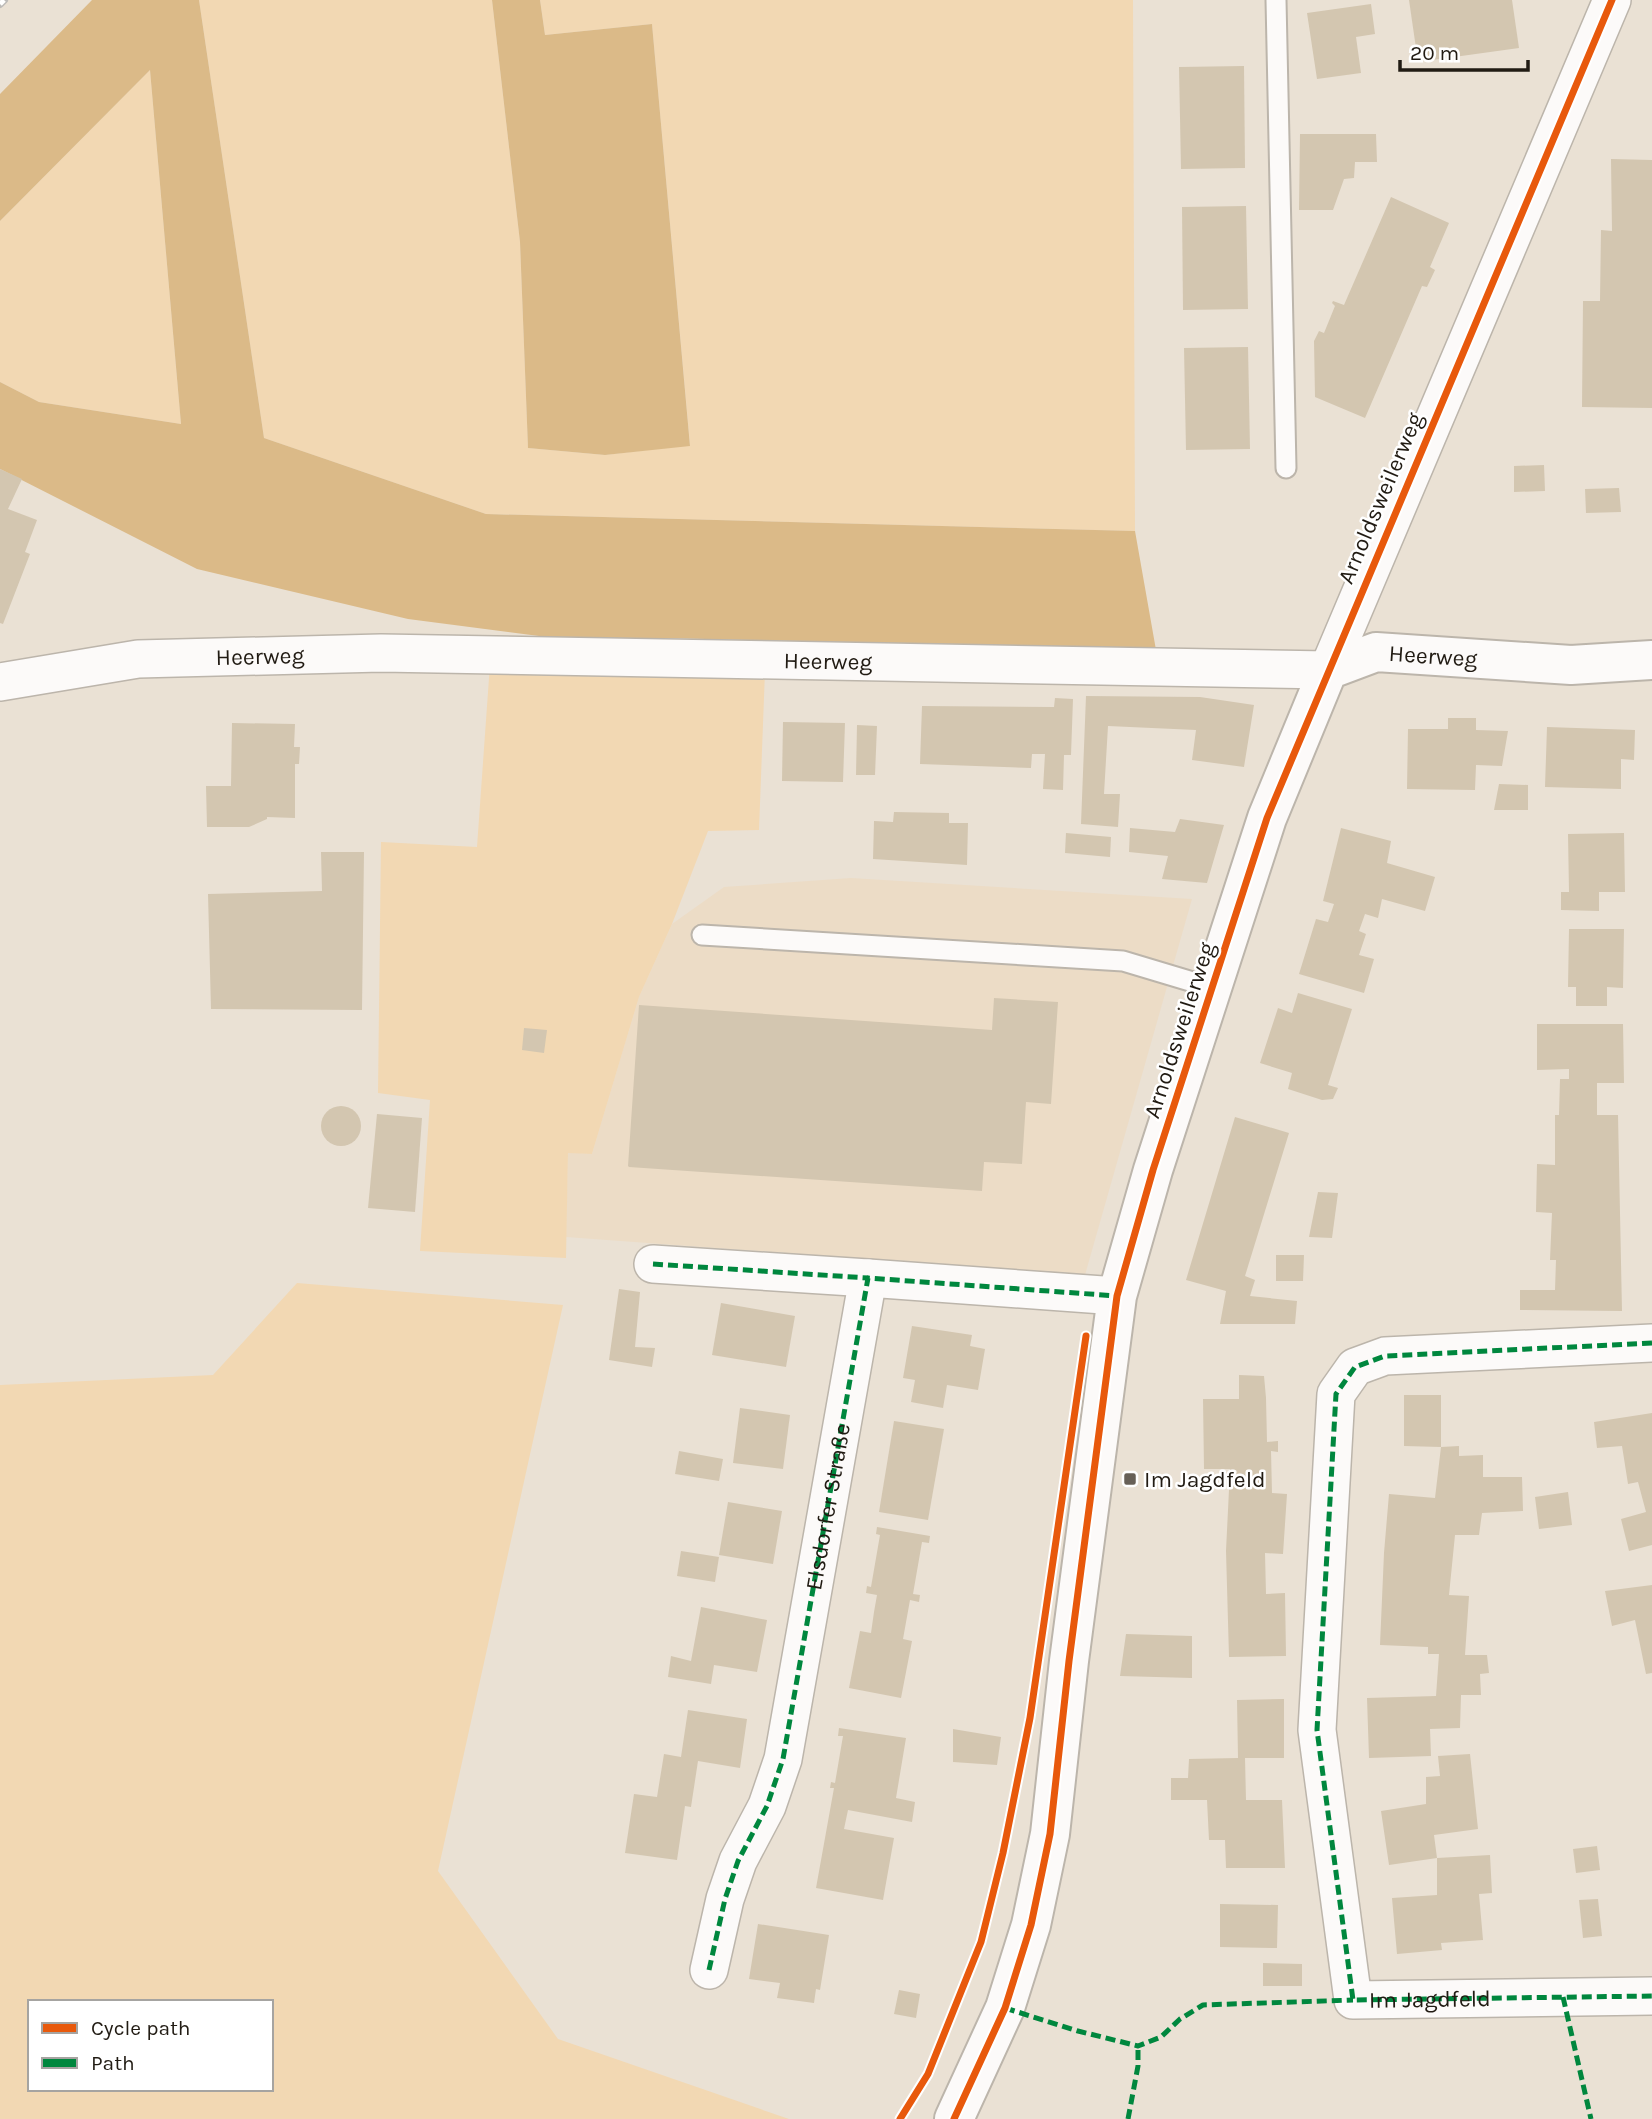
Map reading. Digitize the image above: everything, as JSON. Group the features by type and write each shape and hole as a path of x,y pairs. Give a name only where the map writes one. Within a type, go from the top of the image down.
{"street":[{"name":"Arnoldsweilerweg","path":"954,2119 1005,2008 1031,1925 1050,1834 1069,1661 1117,1296 1153,1170 1267,818 1612,0"},
{"name":"Heerweg","path":"0,682 138,659 381,653 758,662 1328,670 1376,652 1571,665 1652,660"},
{"path":"653,1264 1117,1296"},
{"name":"Elsdorfer Straße","path":"709,1970 724,1899 738,1861 767,1806 783,1759 868,1278"},
{"name":"Im Jagdfeld","path":"1652,1343 1385,1356 1355,1367 1336,1394 1317,1730 1353,2000 1652,1996"}],"lane":[{"path":"1276,0 1286,468"},
{"path":"702,935 1123,961 1213,988"}],"shaded area":[{"path":"92,0 199,0 264,438 486,514 1135,531 1156,650 665,638 570,640 408,619 197,569 0,469 0,382 39,402 181,424 150,70 0,221 0,94"},
{"path":"199,0 492,0 520,242 528,448 605,455 690,445 652,24 545,35 540,0 1133,0 1135,531 486,514 264,438"},
{"path":"492,0 540,0 545,35 652,24 690,446 605,455 528,448 520,242"},
{"path":"150,70 181,424 39,402 0,382 0,221"},
{"path":"490,664 765,671 759,830 708,831 672,924 639,997 592,1154 568,1153 566,1258 420,1251 430,1100 378,1093 381,842 477,847"},
{"path":"851,878 1192,899 1085,1275 566,1237 568,1152 592,1154 639,997 672,924 724,887"},
{"path":"297,1283 563,1305 438,1871 558,2039 789,2119 0,2119 0,1385 213,1375"}],"building":[{"path":"1409,0 1512,0 1519,48 1418,62"},
{"path":"1371,4 1375,34 1356,37 1361,73 1317,79 1307,13"},
{"path":"1244,66 1245,168 1181,169 1179,67"},
{"path":"1300,134 1376,134 1377,162 1355,162 1354,178 1344,179 1333,210 1299,210"},
{"path":"1611,159 1652,160 1652,408 1582,407 1583,301 1600,301 1601,230 1612,231"},
{"path":"1391,197 1449,223 1430,267 1435,270 1427,287 1422,286 1365,418 1315,397 1314,341 1319,331 1324,333 1335,306 1333,301 1344,305"},
{"path":"1246,206 1248,309 1183,310 1182,207"},
{"path":"1248,347 1250,449 1186,450 1184,348"},
{"path":"1544,465 1545,491 1514,492 1514,466"},
{"path":"0,469 22,479 8,509 37,520 25,552 30,554 3,624 0,623"},
{"path":"1619,488 1621,512 1586,513 1585,489"},
{"path":"1086,696 1200,697 1254,705 1244,767 1192,760 1196,730 1108,726 1104,794 1120,794 1118,827 1081,824"},
{"path":"1055,698 1073,699 1071,755 1064,755 1063,790 1043,789 1045,754 1032,754 1031,768 920,764 922,706 1054,707"},
{"path":"1448,718 1476,718 1476,730 1508,731 1502,766 1476,765 1475,790 1407,789 1408,729 1448,729"},
{"path":"783,722 845,723 843,782 782,781"},
{"path":"232,723 295,724 294,747 300,747 299,764 295,764 295,818 267,817 249,827 207,827 206,786 231,786"},
{"path":"857,725 877,726 875,775 856,775"},
{"path":"1547,727 1635,730 1634,760 1621,759 1621,789 1545,787"},
{"path":"1499,784 1528,785 1528,810 1494,810"},
{"path":"894,812 949,813 949,823 968,823 967,865 873,859 874,821 893,822"},
{"path":"1180,819 1224,825 1207,883 1162,879 1168,856 1129,852 1130,828 1175,832"},
{"path":"1341,828 1391,841 1387,863 1435,877 1425,911 1382,899 1378,918 1365,914 1359,931 1366,934 1359,955 1374,959 1364,993 1299,974 1316,919 1328,922 1334,904 1323,901"},
{"path":"1066,833 1111,837 1110,857 1065,853"},
{"path":"1624,833 1625,892 1599,892 1599,911 1561,910 1561,892 1569,892 1568,834"},
{"path":"321,852 364,852 362,1010 211,1009 208,894 322,891"},
{"path":"1569,929 1624,929 1623,988 1607,987 1607,1006 1576,1006 1576,987 1568,987"},
{"path":"1298,993 1352,1009 1328,1085 1338,1088 1333,1099 1322,1100 1288,1089 1292,1073 1260,1063 1278,1008 1292,1013"},
{"path":"994,998 1058,1002 1051,1104 1026,1102 1022,1164 984,1162 982,1191 628,1166 639,1005 992,1030"},
{"path":"1537,1024 1623,1024 1624,1083 1597,1083 1597,1115 1618,1115 1622,1311 1520,1310 1520,1290 1555,1290 1556,1260 1550,1260 1552,1213 1536,1212 1537,1164 1555,1165 1555,1115 1559,1115 1560,1079 1569,1079 1569,1069 1537,1070"},
{"path":"524,1028 547,1030 544,1053 522,1050"},
{"path":"341,1106 355,1112 361,1126 355,1140 341,1146 327,1140 321,1126 327,1112"},
{"path":"377,1114 422,1118 415,1212 368,1208"},
{"path":"1235,1117 1289,1133 1245,1276 1255,1280 1250,1296 1297,1301 1295,1324 1220,1324 1226,1291 1186,1280"},
{"path":"1318,1192 1338,1193 1332,1238 1309,1237"},
{"path":"1276,1255 1304,1255 1303,1281 1276,1281"},
{"path":"619,1289 640,1292 635,1347 655,1348 652,1367 609,1360"},
{"path":"721,1303 795,1316 786,1367 712,1355"},
{"path":"912,1326 972,1335 970,1346 985,1349 978,1390 947,1385 943,1408 911,1402 915,1380 903,1378"},
{"path":"1239,1375 1264,1376 1267,1442 1278,1441 1278,1452 1271,1451 1272,1493 1287,1494 1283,1554 1265,1553 1266,1594 1285,1593 1286,1656 1229,1657 1226,1551 1230,1469 1204,1469 1203,1399 1239,1399"},
{"path":"1404,1395 1441,1395 1441,1447 1404,1446"},
{"path":"740,1408 790,1415 783,1469 733,1463"},
{"path":"1652,1413 1652,1545 1629,1551 1621,1519 1646,1512 1638,1482 1628,1484 1622,1446 1597,1448 1594,1422"},
{"path":"894,1421 944,1429 928,1520 879,1512"},
{"path":"1459,1446 1459,1456 1483,1455 1483,1477 1522,1477 1523,1511 1482,1513 1479,1535 1455,1535 1449,1595 1469,1596 1465,1655 1487,1655 1489,1673 1480,1674 1481,1695 1461,1695 1460,1728 1430,1729 1431,1756 1369,1758 1367,1698 1436,1696 1439,1654 1428,1654 1428,1647 1380,1645 1389,1494 1435,1498 1441,1447"},
{"path":"679,1451 723,1459 719,1481 675,1474"},
{"path":"1568,1492 1572,1525 1539,1529 1535,1497"},
{"path":"728,1502 782,1511 773,1564 719,1555"},
{"path":"877,1527 930,1536 929,1543 922,1542 913,1594 920,1595 919,1602 910,1600 903,1639 912,1641 901,1698 849,1688 860,1631 871,1633 877,1595 866,1593 867,1586 871,1587 880,1535 876,1534"},
{"path":"681,1551 719,1557 715,1582 677,1576"},
{"path":"1652,1585 1652,1673 1646,1674 1635,1620 1612,1626 1605,1591"},
{"path":"701,1607 767,1620 757,1672 714,1665 711,1684 668,1677 671,1656 691,1661"},
{"path":"1126,1634 1192,1636 1192,1678 1120,1676"},
{"path":"1284,1699 1284,1758 1245,1758 1246,1800 1282,1800 1285,1868 1226,1868 1225,1840 1209,1840 1207,1800 1171,1800 1171,1778 1188,1778 1189,1759 1238,1758 1237,1700"},
{"path":"688,1710 747,1719 740,1768 698,1761 691,1807 685,1806 677,1860 625,1853 634,1794 657,1797 664,1754 681,1757"},
{"path":"839,1728 906,1738 896,1798 915,1802 912,1822 848,1810 844,1829 894,1838 883,1900 816,1888 834,1788 830,1788 831,1782 835,1783 843,1736 838,1736"},
{"path":"953,1729 1001,1737 997,1765 953,1762"},
{"path":"1470,1754 1478,1829 1434,1835 1437,1858 1389,1865 1381,1811 1426,1804 1426,1777 1440,1776 1438,1756"},
{"path":"1597,1846 1600,1870 1576,1873 1573,1849"},
{"path":"1490,1855 1492,1893 1479,1894 1483,1940 1441,1943 1442,1950 1397,1954 1392,1898 1437,1895 1437,1858"},
{"path":"1598,1899 1602,1936 1583,1938 1579,1900"},
{"path":"1220,1904 1278,1905 1277,1948 1220,1947"},
{"path":"758,1924 829,1935 820,1990 816,1989 814,2003 777,1998 780,1983 749,1979"},
{"path":"1263,1963 1302,1964 1302,1986 1263,1986"},
{"path":"899,1990 920,1994 916,2018 894,2014"}],"railway":[{"path":"0,4 4,0"}],"marked path":[{"path":"653,1264 868,1278"},
{"path":"709,1970 725,1899 738,1861 767,1806 783,1759 868,1278 1117,1296"},
{"path":"1652,1343 1385,1356 1355,1367 1336,1394 1317,1730 1353,2000 1652,1996"},
{"path":"1563,1997 1591,2119"},
{"path":"1005,2008 1138,2046 1161,2037 1180,2019 1203,2005 1353,2000"},
{"path":"1128,2119 1138,2066 1138,2046"}],"cycle path":[{"path":"954,2119 1005,2008 1031,1925 1050,1834 1069,1661 1117,1296 1153,1170 1267,818 1612,0"},
{"path":"900,2119 928,2074 981,1942 1003,1853 1030,1718 1086,1336"}],"place":[{"name":"Im Jagdfeld","path":"1130,1479"}]}
